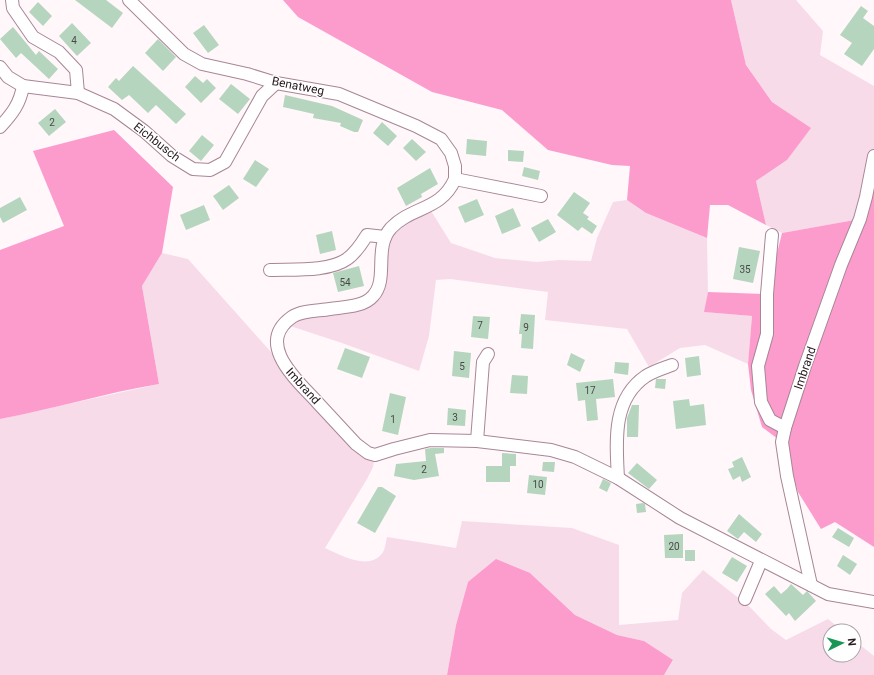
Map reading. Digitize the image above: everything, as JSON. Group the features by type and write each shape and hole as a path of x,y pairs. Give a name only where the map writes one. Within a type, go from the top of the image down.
{"street":[{"path":"12,0 13,8 18,17 33,37 59,52 76,70 78,93"},
{"name":"Benatweg","path":"129,0 184,54 202,64 247,74 276,84 339,94 416,126 441,139 451,153 455,166 455,179"},
{"path":"0,67 8,77 23,86 20,100 14,112 0,128"},
{"name":"Eichbusch","path":"23,86 78,93 114,109 144,131 172,156 193,169 210,170 225,162 262,96 276,84"},
{"name":"Imbrand","path":"811,585 784,459 782,442 784,428 839,272 860,219 874,156"},
{"path":"270,270 325,268 347,260 360,246 367,235 385,237 399,221 442,199 451,188 455,179 541,196"},
{"path":"772,235 767,294 767,334 758,366 761,402 770,420 784,428"},
{"name":"Imbrand","path":"385,237 380,255 378,288 373,297 361,304 302,313 292,316 284,324 278,338 278,346 283,364 356,444 368,453 375,455 394,448 430,440 477,441 551,450 575,457 618,478 680,518 828,594 874,602"},
{"path":"477,441 483,362 488,354"},
{"path":"618,478 616,439 624,401 632,388 647,375 672,365"},
{"path":"745,599 762,561"}],"shaded area":[{"path":"283,0 731,0 746,65 772,102 811,128 787,160 756,181 766,225 728,205 710,205 707,238 646,213 627,200 630,166 612,165 548,150 502,110 432,92 298,17"},
{"path":"731,0 796,0 823,31 820,55 874,86 874,156 860,219 782,233 766,225 756,181 787,160 810,128 772,102 746,65"},
{"path":"114,130 173,187 162,253 142,286 159,384 0,419 0,250 64,226 33,151"},
{"path":"874,156 874,547 835,522 821,529 798,492 782,442 762,427 751,390 748,364 752,316 704,312 708,292 767,294 782,233 860,219"},
{"path":"627,200 646,213 707,238 708,292 705,312 752,316 748,364 705,345 680,348 649,367 627,329 545,320 548,292 450,279 436,280 429,336 419,371 284,324 373,297 385,237 428,206 451,243 495,258 537,262 559,260 591,261 597,238 613,202"},
{"path":"162,253 188,259 288,371 375,455 373,467 367,479 325,548 347,558 371,561 383,552 387,537 456,548 462,521 572,528 619,545 619,625 678,620 682,593 703,570 750,607 771,629 786,640 828,619 833,623 822,623 822,663 862,663 862,646 874,656 874,675 664,675 673,661 644,641 617,635 575,615 530,573 468,582 456,625 447,675 0,675 0,419 159,384 142,286"},
{"path":"496,559 530,573 575,615 617,635 644,641 673,660 664,675 447,675 456,625 468,582"}],"building":[{"path":"75,0 106,0 123,13 112,28"},
{"path":"38,2 52,16 43,26 29,12"},
{"path":"861,6 868,11 863,18 874,26 874,49 862,66 844,54 852,43 840,35"},
{"path":"72,23 91,43 77,56 59,36"},
{"path":"204,25 219,45 208,53 193,33"},
{"path":"13,27 36,55 39,51 58,69 49,79 21,53 16,58 0,39"},
{"path":"158,39 176,57 163,71 145,53"},
{"path":"133,66 186,114 176,124 156,105 148,113 129,95 122,100 108,87 116,78 119,81"},
{"path":"195,76 203,83 207,79 216,88 201,103 185,87"},
{"path":"231,84 250,99 238,114 219,99"},
{"path":"285,95 332,106 363,120 358,132 354,132 340,126 341,123 313,118 314,114 283,107"},
{"path":"55,109 66,122 49,136 38,123"},
{"path":"382,122 397,136 388,146 373,133"},
{"path":"202,135 214,145 201,161 189,151"},
{"path":"412,139 426,152 416,161 403,148"},
{"path":"467,139 487,141 486,156 466,154"},
{"path":"508,150 524,151 523,162 508,161"},
{"path":"255,160 269,169 256,187 243,179"},
{"path":"524,167 540,171 538,180 522,176"},
{"path":"430,168 438,184 421,194 422,197 406,206 397,188"},
{"path":"229,185 239,198 223,210 213,196"},
{"path":"574,192 590,203 583,213 589,217 587,219 597,226 592,234 582,227 578,231 557,215"},
{"path":"20,197 27,210 3,223 0,217 0,208"},
{"path":"477,199 484,215 465,223 458,207"},
{"path":"204,205 210,220 186,230 180,215"},
{"path":"513,208 521,226 502,234 495,216"},
{"path":"548,219 556,232 539,242 531,228"},
{"path":"332,231 336,250 320,254 316,235"},
{"path":"739,247 760,251 753,283 733,279"},
{"path":"359,266 364,286 338,292 333,273"},
{"path":"521,314 535,315 533,349 521,348 522,334 519,334"},
{"path":"473,316 490,317 488,339 471,337"},
{"path":"345,348 370,357 362,378 337,369"},
{"path":"454,351 471,353 469,378 452,376"},
{"path":"571,353 585,360 580,372 567,365"},
{"path":"699,356 701,375 687,377 685,358"},
{"path":"615,362 629,363 628,375 614,373"},
{"path":"512,375 528,376 527,394 510,393"},
{"path":"613,379 615,397 596,399 598,420 587,421 585,400 578,401 576,383"},
{"path":"656,379 666,379 665,389 655,388"},
{"path":"390,393 406,397 398,435 382,431"},
{"path":"689,399 690,406 704,404 706,425 676,429 673,401"},
{"path":"632,405 639,405 638,437 627,437 627,418"},
{"path":"448,408 466,410 465,426 447,425"},
{"path":"444,448 444,453 435,454 439,476 414,480 394,476 396,464 426,461 425,449"},
{"path":"502,453 516,454 516,466 502,466"},
{"path":"742,457 751,477 742,482 740,476 733,480 728,469 734,467 732,462"},
{"path":"543,462 555,462 554,472 542,471"},
{"path":"637,463 657,480 649,489 628,473"},
{"path":"486,466 510,466 510,482 486,482"},
{"path":"529,475 547,477 545,495 527,493"},
{"path":"603,479 611,483 607,492 599,488"},
{"path":"378,487 382,487 396,496 375,533 357,523"},
{"path":"636,504 645,504 646,512 637,513"},
{"path":"739,514 762,534 756,542 744,532 738,539 727,531"},
{"path":"838,528 854,538 849,547 832,537"},
{"path":"683,534 683,558 665,558 664,535"},
{"path":"685,550 695,550 695,561 685,561"},
{"path":"843,555 857,564 850,575 837,566"},
{"path":"732,557 747,566 737,582 722,573"},
{"path":"791,584 803,595 807,591 816,601 795,621 789,613 786,616 765,594 774,586 781,594"}]}
